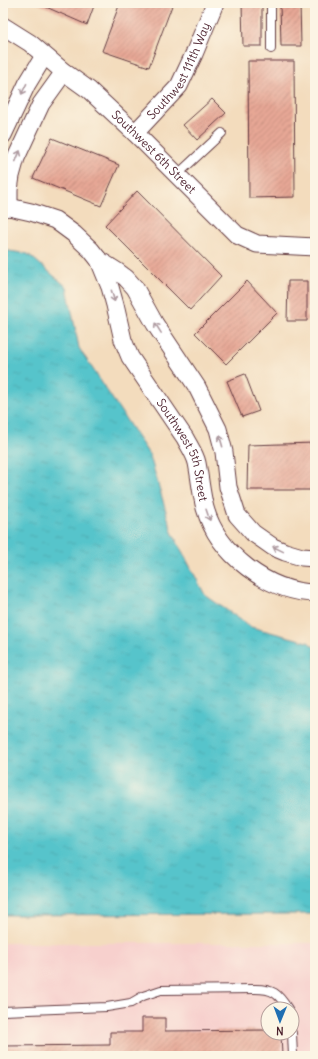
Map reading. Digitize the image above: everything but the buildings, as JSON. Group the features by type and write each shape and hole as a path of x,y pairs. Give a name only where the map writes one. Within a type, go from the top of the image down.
{"street":[{"name":"Southwest 111th Way","path":"135,133 179,86 194,54 214,3"},
{"name":"Southwest 6th Street","path":"3,26 30,43 64,72 89,90 135,133 237,235 257,244 315,247"},
{"path":"3,135 26,84 44,56"},
{"path":"6,208 11,176 16,158 41,104 64,72"},
{"name":"Southwest 5th Street","path":"6,208 31,212 55,220 74,234 99,260 110,287 123,340 130,357 192,450 197,462 204,502 211,523 233,556 262,578 292,590 305,593 315,593"},
{"name":"Southwest 5th Street","path":"99,260 126,278 134,288 155,324 197,387 218,429 224,452 228,487 237,516 253,533 273,547 302,557 315,558"}],"lane":[{"path":"271,3 271,49"},
{"path":"177,176 222,133"},
{"path":"3,1011 107,1007 131,1002 161,990 266,989 274,992 282,1001"},
{"path":"292,1041 293,1056"}],"shaded area":[{"path":"3,943 315,943 315,1056 3,1056"}],"water":[{"path":"3,250 28,254 67,287 79,348 150,456 172,532 205,595 251,627 308,642 315,648 315,914 3,915"}]}
